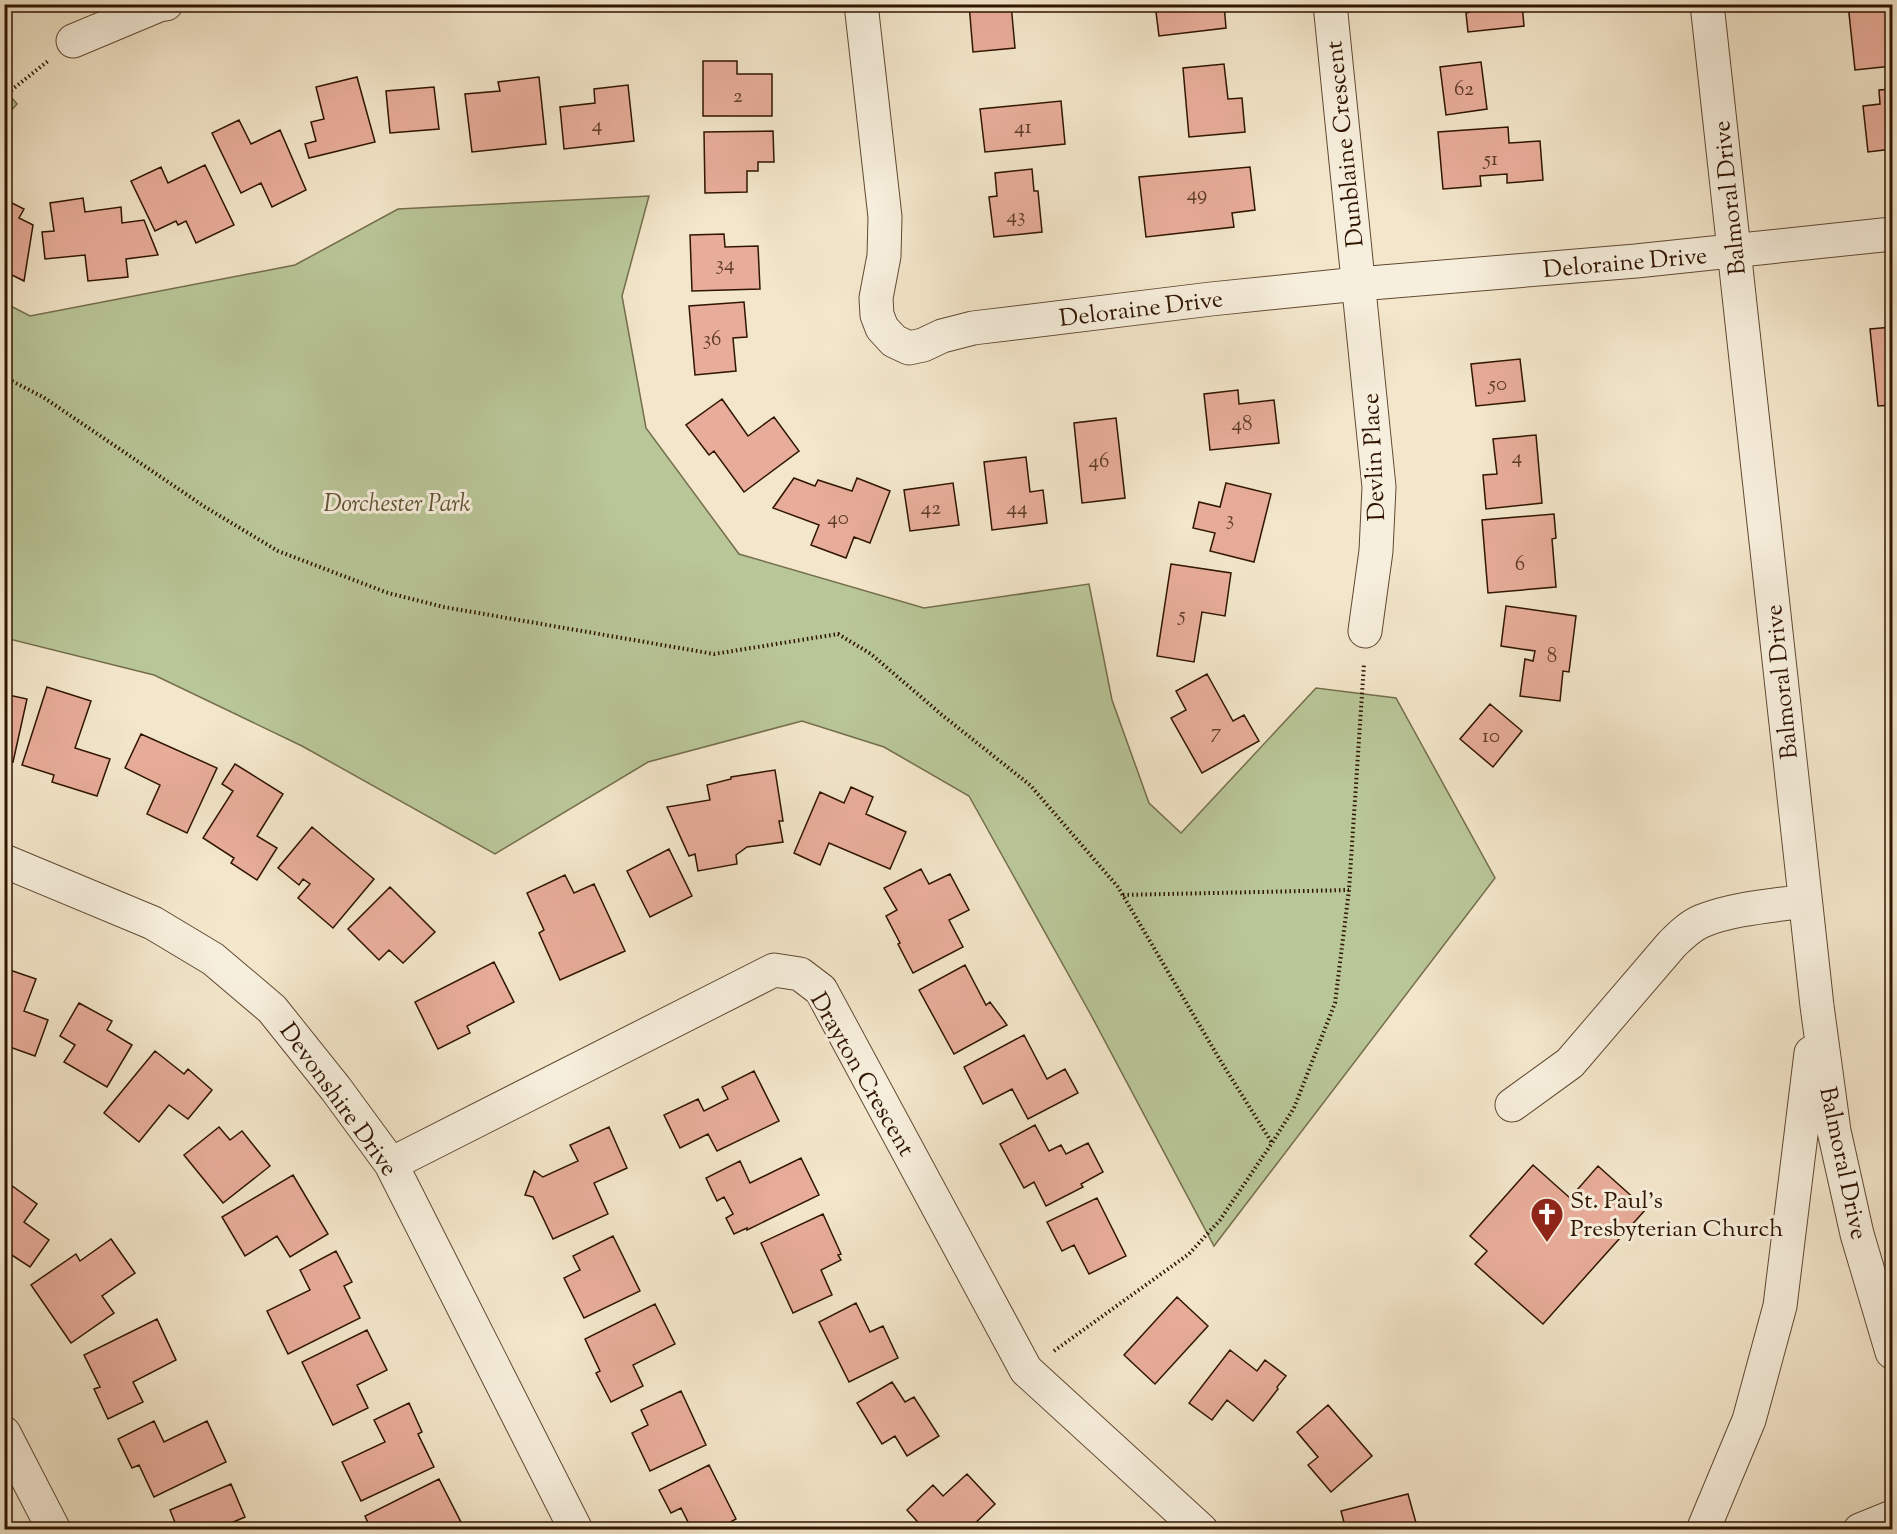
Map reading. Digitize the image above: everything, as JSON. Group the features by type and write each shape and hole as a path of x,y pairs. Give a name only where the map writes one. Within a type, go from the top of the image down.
{"street":[{"path":"73,41 166,4"},
{"name":"Deloraine Drive","path":"861,4 885,218 884,256 876,298 877,315 882,328 894,341 909,348 973,328 1199,300 1735,251 1893,234"},
{"name":"Dunblaine Crescent","path":"1330,4 1358,284"},
{"name":"Balmoral Drive","path":"1707,4 1805,901 1834,1131 1857,1234 1893,1352"},
{"name":"Devlin Place","path":"1358,284 1379,488 1376,552 1365,631"},
{"name":"Devonshire Drive","path":"4,861 153,923 213,959 272,1009 336,1089 390,1164 576,1530"},
{"path":"1512,1105 1570,1063 1672,944 1688,929 1701,921 1729,913 1805,901"},
{"name":"Drayton Crescent","path":"390,1164 774,969 800,974 821,990 1026,1370 1202,1530"},
{"path":"1703,1530 1749,1420 1780,1306 1817,1006"},
{"path":"4,1433 54,1530"},
{"path":"1860,1530 1893,1517"}],"path":[{"path":"4,96 73,41"},
{"path":"4,377 43,397 205,507 278,551 388,592 444,607 714,654 838,634 871,654 942,715 1030,785 1118,887 1272,1143"},
{"path":"1026,1370 1189,1254 1220,1220 1294,1108 1335,1003 1349,890 1365,631"},
{"path":"1123,895 1349,890"}],"green space":[{"path":"5,92 17,104 5,117"},
{"name":"Dorchester Park","path":"649,196 622,296 646,428 739,554 924,608 1089,584 1112,700 1149,803 1181,833 1316,688 1396,698 1495,878 1214,1246 1091,1015 969,796 884,747 802,721 648,762 495,854 302,746 154,675 5,638 5,303 30,316 295,265 398,209"}],"building":[{"path":"969,4 1011,4 1015,48 973,52"},
{"path":"1155,4 1224,4 1226,28 1159,36"},
{"path":"1469,4 1502,4 1503,8 1509,8 1509,4 1522,4 1524,26 1468,32 1466,13 1470,12"},
{"path":"1848,4 1892,4 1892,66 1855,70"},
{"path":"703,61 737,61 737,74 772,74 772,116 703,116"},
{"path":"1481,62 1487,109 1446,115 1440,67"},
{"path":"1224,64 1228,99 1242,98 1245,132 1189,137 1183,68"},
{"path":"357,77 375,142 309,158 305,144 316,141 311,122 324,119 316,87"},
{"path":"539,77 546,144 472,152 465,94 500,91 498,82"},
{"path":"628,85 634,141 564,149 560,107 595,103 594,89"},
{"path":"434,87 439,129 390,133 386,91"},
{"path":"1892,89 1892,149 1868,152 1863,106 1880,104 1879,90"},
{"path":"1061,101 1065,144 985,152 980,109"},
{"path":"239,120 251,144 280,130 306,190 272,207 261,183 241,193 212,133"},
{"path":"1508,127 1509,143 1540,141 1543,180 1507,183 1507,174 1480,176 1481,186 1443,189 1438,132"},
{"path":"773,131 774,162 758,162 758,171 747,171 747,192 705,193 704,132"},
{"path":"205,165 234,225 196,243 186,221 178,225 176,221 155,231 131,181 161,167 168,183"},
{"path":"1250,167 1255,210 1232,213 1234,227 1146,237 1139,177"},
{"path":"1032,169 1034,191 1038,191 1042,232 994,237 989,197 997,196 995,173"},
{"path":"83,198 85,212 121,207 122,223 144,220 158,255 126,259 128,277 88,281 85,255 45,259 42,232 54,231 50,203"},
{"path":"4,199 24,209 19,218 33,225 24,281 4,271"},
{"path":"724,234 725,247 758,246 760,289 692,291 690,235"},
{"path":"744,302 747,337 733,338 736,371 695,375 689,306"},
{"path":"1892,327 1892,405 1878,406 1870,329"},
{"path":"1520,359 1525,401 1476,406 1471,364"},
{"path":"1238,390 1239,404 1274,400 1279,443 1210,450 1204,394"},
{"path":"722,399 748,436 774,417 799,451 744,492 714,451 709,455 686,425"},
{"path":"1116,418 1125,498 1082,503 1074,423"},
{"path":"1536,435 1542,503 1486,509 1483,475 1497,474 1493,439"},
{"path":"1026,457 1030,492 1043,490 1047,523 992,530 984,462"},
{"path":"794,478 815,486 818,480 852,491 857,478 890,491 870,543 854,537 846,558 811,545 819,525 773,508"},
{"path":"953,483 959,525 910,531 904,490"},
{"path":"1226,483 1271,494 1254,562 1210,551 1215,533 1193,528 1199,502 1220,507"},
{"path":"1554,514 1556,538 1552,539 1556,587 1488,593 1482,520"},
{"path":"1171,564 1231,573 1225,616 1202,612 1194,662 1157,656"},
{"path":"1506,606 1576,616 1569,672 1563,671 1560,701 1520,696 1525,659 1533,661 1535,651 1501,646"},
{"path":"1207,674 1233,721 1244,715 1259,741 1202,773 1171,718 1186,710 1176,691"},
{"path":"47,687 91,701 75,748 110,759 97,796 52,782 54,775 22,765"},
{"path":"4,694 27,699 13,762 4,760"},
{"path":"1490,704 1522,731 1493,767 1460,739"},
{"path":"141,734 217,768 187,833 147,814 160,785 125,768"},
{"path":"235,764 283,794 257,836 277,848 257,880 231,863 234,858 203,838 233,791 222,784"},
{"path":"775,770 783,821 779,821 783,842 747,847 736,855 737,864 698,871 695,854 689,856 667,807 710,800 707,785 731,779 731,777"},
{"path":"851,787 873,797 866,814 906,832 890,869 829,843 820,865 794,853 820,792 844,803"},
{"path":"312,827 374,879 333,928 298,898 310,884 303,879 299,885 278,868"},
{"path":"669,849 692,896 650,917 627,871"},
{"path":"921,869 929,884 950,874 969,910 949,920 963,947 913,973 886,916 897,910 884,888"},
{"path":"565,875 574,893 594,884 625,951 560,980 539,933 544,930 527,893"},
{"path":"390,887 435,932 403,963 389,950 379,960 348,929"},
{"path":"494,962 514,1002 467,1026 470,1033 438,1049 415,1002"},
{"path":"965,965 986,1005 990,1002 1007,1025 954,1054 919,990"},
{"path":"4,968 36,979 24,1011 48,1020 35,1056 4,1045"},
{"path":"79,1003 112,1021 107,1030 132,1045 107,1087 64,1062 75,1045 60,1036"},
{"path":"1024,1035 1047,1079 1065,1069 1078,1093 1028,1119 1012,1089 983,1104 964,1067"},
{"path":"155,1051 184,1074 188,1069 212,1090 188,1119 169,1105 139,1142 104,1113"},
{"path":"754,1071 779,1121 717,1151 708,1134 680,1148 664,1115 698,1099 704,1111 728,1099 722,1087"},
{"path":"1035,1125 1049,1151 1061,1145 1066,1154 1088,1143 1103,1172 1081,1184 1083,1187 1046,1206 1034,1182 1024,1188 1000,1144"},
{"path":"219,1127 230,1140 242,1131 270,1166 223,1203 184,1155"},
{"path":"609,1127 627,1168 594,1183 608,1214 553,1239 533,1197 525,1195 534,1171 543,1177 578,1161 570,1145"},
{"path":"801,1158 819,1195 734,1234 726,1218 733,1214 724,1197 717,1201 706,1178 740,1161 750,1183"},
{"name":"St. Paul's Presbyterian Church","path":"1533,1165 1570,1198 1598,1166 1646,1209 1543,1324 1475,1264 1487,1251 1470,1236"},
{"path":"293,1175 328,1234 290,1257 277,1236 245,1256 222,1217"},
{"path":"4,1180 37,1204 24,1222 49,1240 30,1267 4,1250"},
{"path":"1097,1198 1126,1256 1089,1274 1074,1245 1062,1251 1047,1222"},
{"path":"823,1214 841,1254 838,1255 841,1260 821,1270 832,1295 793,1313 761,1243"},
{"path":"613,1236 640,1291 584,1318 564,1278 580,1270 573,1256"},
{"path":"111,1239 135,1273 102,1296 114,1313 71,1343 31,1285 76,1254 80,1261"},
{"path":"336,1251 352,1282 344,1286 360,1318 288,1354 267,1311 310,1290 300,1270"},
{"path":"1177,1297 1208,1326 1155,1384 1124,1355"},
{"path":"856,1303 870,1332 883,1326 898,1358 849,1382 819,1322"},
{"path":"655,1304 675,1344 633,1365 643,1386 611,1402 596,1373 600,1371 585,1339"},
{"path":"157,1319 176,1360 133,1382 143,1402 108,1419 94,1389 100,1387 84,1355"},
{"path":"367,1330 387,1370 357,1385 368,1408 333,1425 302,1362"},
{"path":"1230,1350 1257,1371 1265,1360 1286,1376 1253,1421 1227,1400 1212,1420 1189,1403"},
{"path":"892,1382 905,1402 914,1397 939,1436 907,1456 895,1436 882,1444 857,1403"},
{"path":"681,1391 706,1445 650,1471 632,1433 648,1425 641,1410"},
{"path":"409,1403 422,1432 418,1434 434,1467 361,1501 342,1462 385,1442 374,1420"},
{"path":"1328,1405 1372,1456 1331,1492 1308,1465 1318,1457 1297,1432"},
{"path":"154,1421 164,1442 207,1421 226,1462 154,1497 139,1465 132,1468 118,1439"},
{"path":"709,1465 736,1519 720,1528 721,1530 692,1530 681,1508 671,1513 659,1490"},
{"path":"967,1474 995,1504 968,1530 925,1530 907,1510 933,1485 943,1496"},
{"path":"439,1479 465,1530 371,1530 365,1516"},
{"path":"231,1484 245,1517 231,1523 233,1530 178,1530 170,1510"},
{"path":"1408,1494 1418,1530 1346,1530 1341,1511"}],"place":[{"name":"St. Paul's Presbyterian Church","path":"1547,1243"}]}
